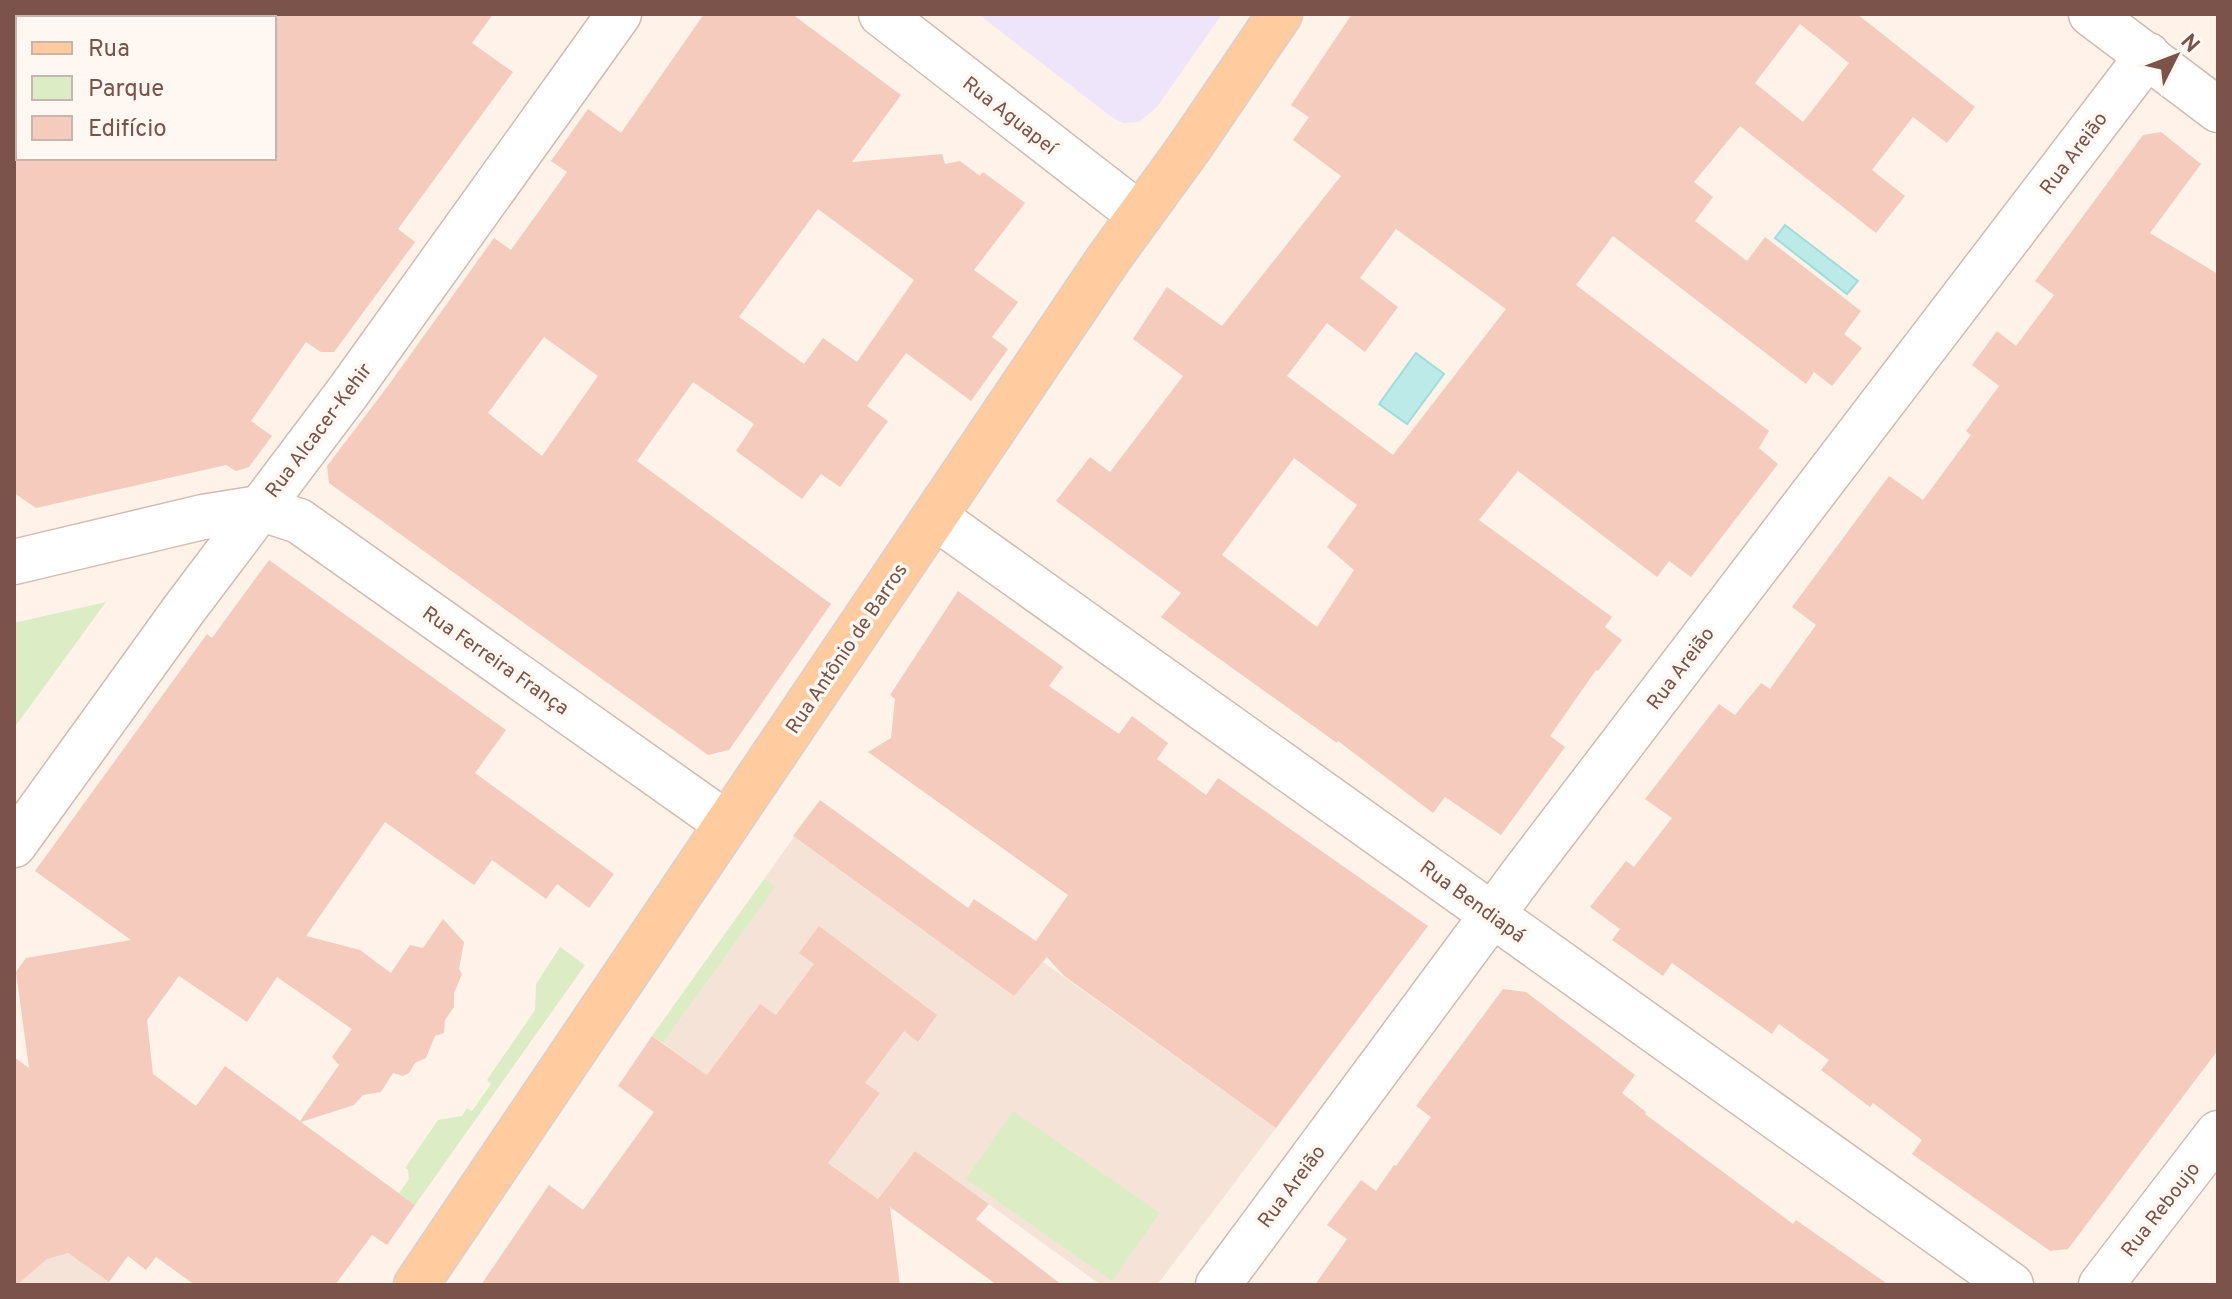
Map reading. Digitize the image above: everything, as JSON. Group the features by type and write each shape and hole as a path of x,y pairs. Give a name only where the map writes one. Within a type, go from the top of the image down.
{"main road":[{"name":"Rua Antônio de Barros","path":"416,1285 1140,215 1280,14"}],"street":[{"name":"Rua Alcacer-Kehir","path":"14,845 259,508 348,392 619,14"},
{"name":"Rua Aguapeí","path":"881,14 1140,215"},
{"path":"2091,14 2218,110"},
{"name":"Rua Areião","path":"1218,1285 1492,915 2148,55"},
{"path":"14,562 203,517 259,508"},
{"name":"Rua Ferreira França","path":"259,508 299,521 727,824"},
{"name":"Rua Bendiapá","path":"935,517 2011,1285"},
{"name":"Rua Reboujo","path":"2101,1285 2218,1133"}],"shaded area":[{"path":"978,14 1222,14 1157,107 1139,122 1123,123"},
{"path":"794,837 1014,996 1043,962 1276,1128 1157,1285 1101,1285 915,1151 878,1199 663,1043 775,887 764,879"},
{"path":"60,1247 113,1285 17,1285"}],"green space":[{"path":"106,602 14,728 14,623"},
{"path":"764,879 776,886 663,1043 652,1036"},
{"path":"560,947 585,965 415,1205 399,1193 409,1179 405,1168 438,1120 462,1116 467,1108 472,1111 491,1084 487,1080 535,1010 536,984"},
{"path":"1013,1111 1160,1213 1112,1281 966,1179"}],"water":[{"path":"1785,225 1858,281 1847,294 1775,238"},
{"path":"1416,353 1444,374 1407,424 1379,404"}],"building":[{"path":"493,14 472,43 513,72 398,229 415,242 334,352 321,352 306,342 251,421 272,436 249,467 236,471 226,465 36,508 14,493 14,158 276,160 274,16"},
{"path":"704,14 792,14 901,95 852,162 942,154 945,164 960,161 980,176 983,172 1025,203 974,270 1018,302 992,337 1008,349 971,401 906,353 867,406 888,421 840,487 821,474 802,499 736,451 754,424 693,382 637,461 831,604 729,750 708,755 329,483 327,466 494,238 511,250 567,172 551,161 588,109 621,133","holes":["818,209 914,280 857,362 823,338 804,364 739,317","544,337 598,376 542,456 488,413"]},
{"path":"1352,14 1857,14 1975,107 1947,143 1913,117 1872,170 1905,196 1876,233 1740,126 1694,182 1713,197 1695,221 1747,261 1765,237 1861,311 1844,334 1862,348 1832,386 1814,372 1806,384 1613,236 1576,285 1769,431 1759,448 1778,464 1691,577 1669,561 1657,577 1518,471 1479,520 1612,617 1605,627 1622,640 1596,670 1550,736 1565,747 1501,835 1445,797 1433,813 1338,741 1161,617 1181,593 1056,501 1090,457 1110,472 1183,376 1133,339 1167,287 1222,326 1341,176 1293,140 1309,117 1291,105","holes":["1800,24 1849,63 1803,122 1755,83","1396,229 1506,309 1393,455 1287,376 1327,323 1365,352 1398,307 1360,278","1294,458 1357,505 1327,547 1354,570 1317,627 1222,555"]},
{"path":"2161,132 2201,164 2150,233 2218,274 2218,1050 2068,1249 2050,1251 1912,1154 1922,1140 1873,1103 1870,1107 1821,1070 1829,1060 1779,1024 1772,1034 1672,963 1663,976 1612,940 1620,929 1590,907 1626,861 1634,867 1672,818 1645,799 1719,704 1735,715 1761,683 1770,689 1816,625 1792,607 1889,476 1923,500 1971,435 1966,431 1999,386 1972,365 1997,331 2016,346 2054,295 2035,281 2143,135"},
{"path":"269,560 506,730 475,773 614,874 589,908 557,884 546,899 492,860 474,885 385,822 306,936 360,950 391,973 410,945 423,948 443,919 464,942 459,969 462,974 454,993 454,1007 445,1020 444,1033 435,1036 426,1058 415,1063 403,1076 393,1073 381,1092 363,1095 354,1105 301,1122 415,1205 387,1245 372,1235 335,1285 195,1285 156,1257 146,1270 128,1256 109,1282 68,1253 47,1259 14,1285 14,1057 29,1068 16,972 26,958 131,940 35,871 207,634 212,638","holes":["179,976 247,1022 277,977 352,1029 332,1057 339,1065 300,1121 225,1066 196,1106 153,1074 147,1020"]},
{"path":"958,591 1063,667 1049,686 1119,734 1132,716 1168,743 1157,759 1206,795 1218,778 1428,926 1276,1128 1064,976 1047,957 1014,996 793,836 820,800 968,908 974,899 1036,941 1068,895 868,752 891,738 895,699 890,695"},
{"path":"819,926 937,1015 918,1042 904,1031 865,1083 880,1093 828,1163 878,1199 915,1151 989,1204 976,1219 1062,1285 997,1285 890,1207 900,1285 481,1285 549,1185 583,1210 654,1112 618,1086 652,1036 707,1075 760,1004 776,1015 814,964 799,953"},
{"path":"1503,989 1526,992 1635,1075 1622,1093 1645,1114 1793,1224 1796,1220 1889,1285 1315,1285 1347,1239 1327,1225 1361,1180 1376,1191 1396,1166 1431,1117 1416,1106"}]}
